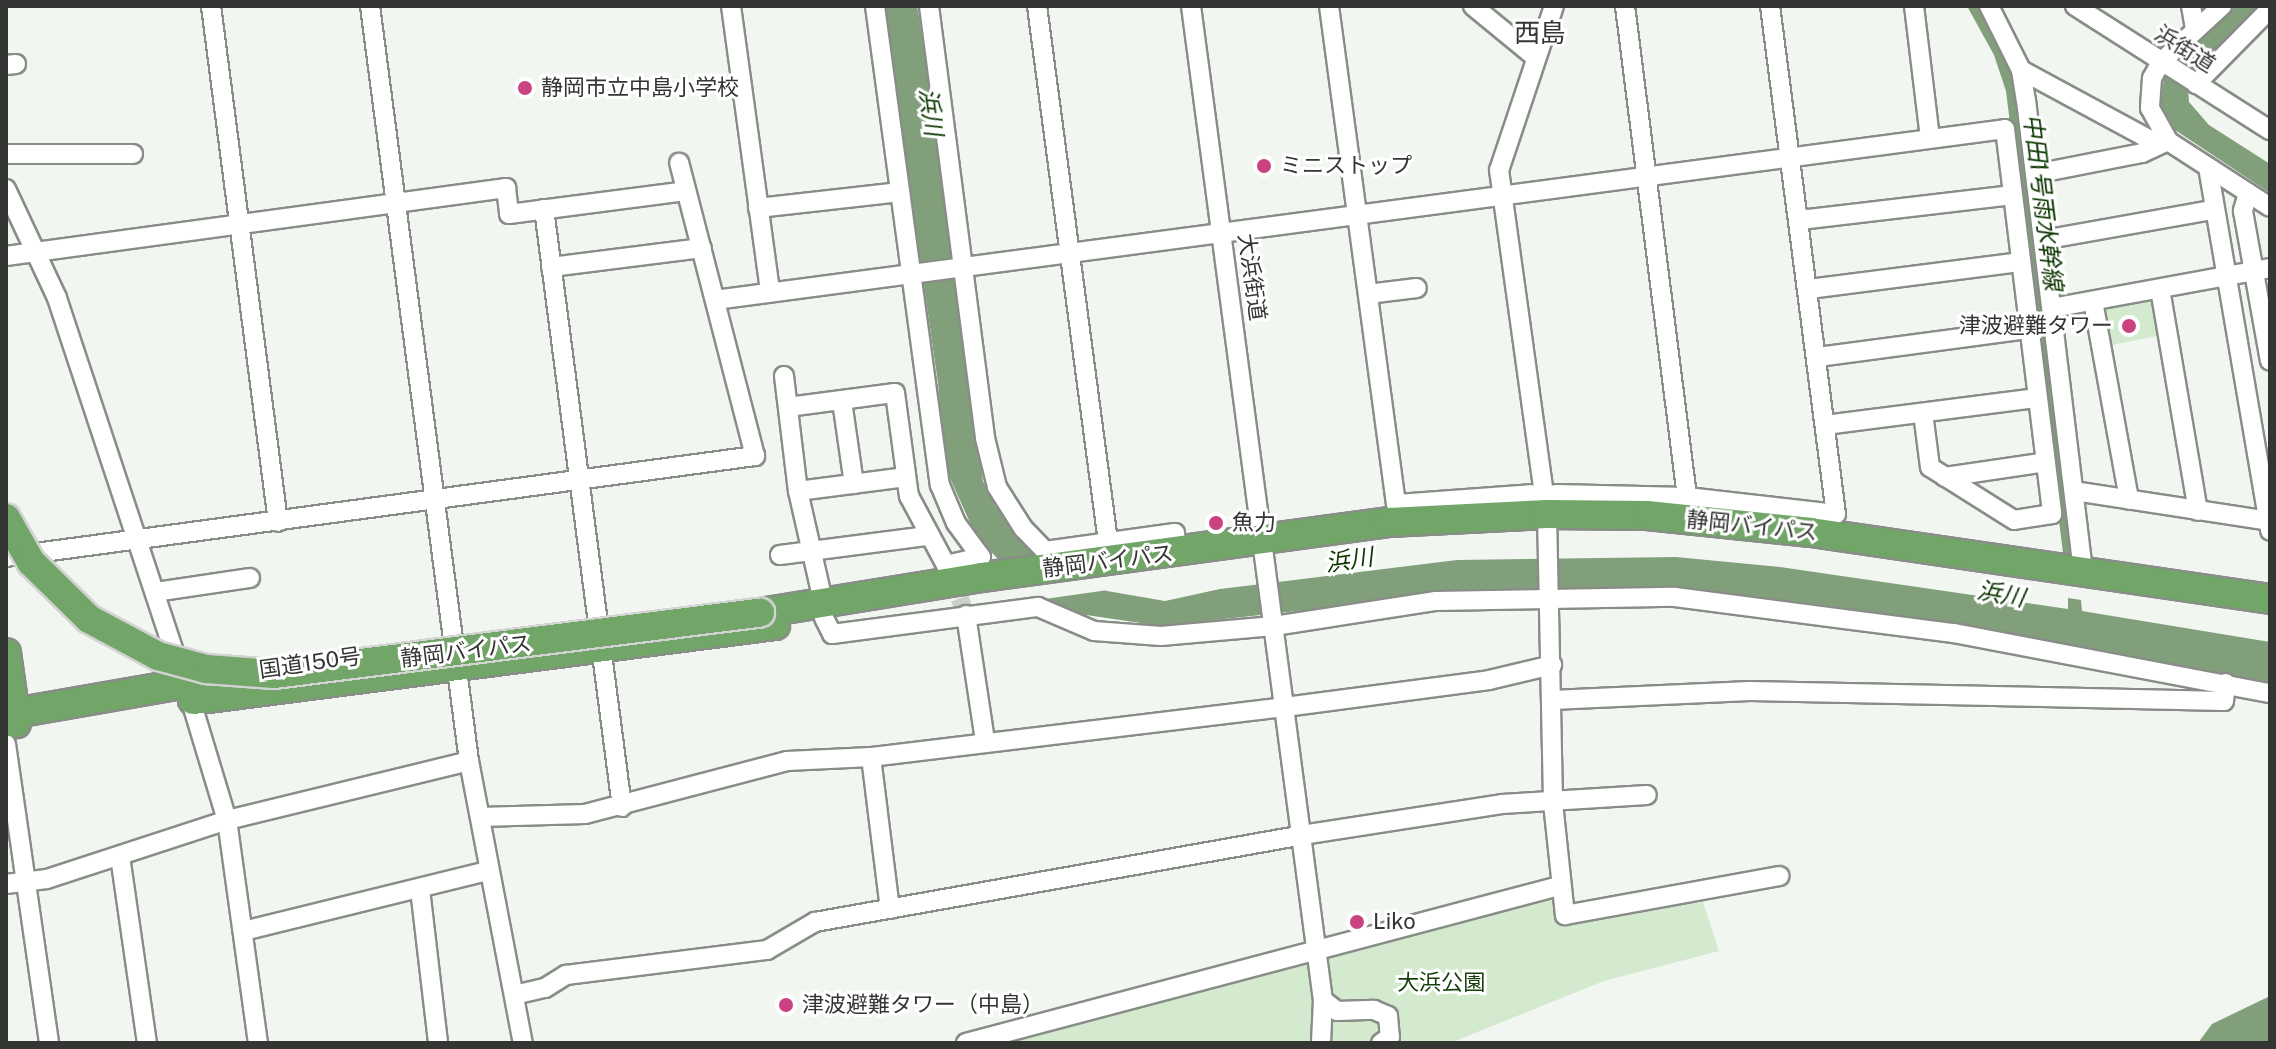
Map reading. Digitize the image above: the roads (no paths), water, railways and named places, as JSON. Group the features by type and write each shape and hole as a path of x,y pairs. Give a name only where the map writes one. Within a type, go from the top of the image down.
{"highway":[{"name":"静岡バイパス","path":"1546,511 1676,530 1815,544 2270,616"},
{"name":"静岡バイパス","path":"1078,572 1265,557 1389,522 1546,511 1723,522 2270,599"},
{"name":"静岡バイパス","path":"6,518 31,562 89,619 158,656 206,669 274,674 760,617"},
{"name":"静岡バイパス","path":"6,549 32,587 82,634 158,674 217,687 287,686 1006,583 1177,552 1265,557"},
{"name":"国道150号","path":"10,725 188,692 456,655 602,648 893,598"},
{"name":"国道150号","path":"456,655 598,620 823,608"},
{"path":"6,653 10,725"}],"street":[{"path":"211,6 278,522"},
{"path":"370,6 469,761 523,1043"},
{"path":"731,6 770,292"},
{"path":"875,6 900,192 915,273 940,485 956,523 981,557 947,566 926,536 906,477 895,393"},
{"path":"929,6 985,438 1005,505 1045,551 1175,533 1177,552"},
{"path":"1037,6 1108,542"},
{"name":"大浜街道","path":"1191,6 1317,950 1323,1000 1321,1043"},
{"path":"1329,6 1396,504 1546,511 1588,494 1687,497 1836,514 1770,6"},
{"path":"1473,6 1535,57"},
{"path":"1554,6 1499,158 1546,511 1553,803 1559,886 1565,915 1779,876"},
{"path":"1625,6 1687,497"},
{"path":"1914,6 1930,138"},
{"path":"1989,6 2021,70 2083,571"},
{"name":"浜街道","path":"2075,6 2270,130"},
{"path":"2191,6 2195,29"},
{"path":"2163,143 2150,108 2152,78 2161,62 2222,6"},
{"path":"2196,84 2270,9"},
{"path":"2021,70 2208,167 2270,207"},
{"path":"715,300 2005,129 2052,514 2014,520 1930,467 1923,413"},
{"path":"2035,174 2142,153 2163,143"},
{"path":"6,154 133,154"},
{"path":"6,557 755,456 679,163"},
{"path":"2074,491 2269,524 2212,210 2208,167"},
{"path":"6,256 506,188 509,214 686,191"},
{"path":"6,189 57,298 188,692 227,820 258,1043"},
{"path":"758,208 900,192"},
{"path":"2248,193 2243,211 2262,269 2270,361"},
{"path":"1800,220 2013,195"},
{"path":"544,209 622,807"},
{"path":"2043,240 2212,210"},
{"path":"551,267 702,248"},
{"path":"1809,289 2021,262"},
{"path":"2052,308 2262,269"},
{"path":"1368,294 1417,288"},
{"path":"2160,289 2198,511"},
{"path":"2093,301 2129,500"},
{"path":"1818,357 2029,329"},
{"path":"784,376 798,491 823,608 832,634 1038,607 1094,631 1126,635 1273,625 1436,601 1633,595 1796,609 2270,693"},
{"path":"788,407 929,389"},
{"path":"1825,425 2037,398"},
{"path":"842,401 854,484"},
{"path":"1945,477 2046,462"},
{"path":"798,491 906,477"},
{"path":"780,555 926,536"},
{"path":"155,592 250,578"},
{"path":"966,615 985,741"},
{"path":"480,817 585,814 622,807 787,761 871,757 1285,707 1489,680 1552,665"},
{"path":"1552,700 1750,691 2224,701 2226,683"},
{"path":"10,725 21,835 49,1043"},
{"path":"871,757 890,909"},
{"path":"6,884 29,883 227,820 469,761"},
{"path":"514,995 545,988 566,975 767,950 815,922 1302,835 1502,804 1647,795"},
{"path":"120,856 147,1043"},
{"path":"243,931 488,871"},
{"path":"966,1043 1559,886"},
{"path":"420,889 438,1043"},
{"path":"1323,1000 1337,1011 1374,1010 1388,1016 1390,1037 1381,1043"}],"water":[{"name":"浜川","path":"884,6 917,6 983,481 995,506 1040,559 1107,591 1165,601 1220,589 1457,560 1676,557 1780,567 2068,609 2068,598 2081,600 2082,611 2270,642 2270,682 1916,620 1689,591 1497,589 1161,626 1066,612 1019,581 976,536 945,467 938,383"},
{"path":"1967,6 1982,6 2012,66 2017,89 2075,555 2063,553 2006,91 1994,55"},
{"path":"2231,6 2263,6 2188,88 2189,102 2209,125 2270,164 2270,193 2172,128 2160,102 2165,74"},
{"path":"2270,996 2270,1043 2198,1043 2212,1024"}],"tunnel":[{"path":"950,573 966,615"}],"place":[{"name":"静岡市立中島小学校","path":"525,88"},
{"name":"ミニストップ","path":"1264,166"},
{"name":"津波避難タワー","path":"2129,326"},
{"name":"魚力","path":"1216,523"},
{"name":"Liko","path":"1357,922"},
{"name":"津波避難タワー（中島）","path":"786,1005"}],"district":[{"name":"西島","path":"1540,33"}],"water label":[{"name":"中田1号雨水幹線","path":"2043,202"}],"park label":[{"name":"大浜公園","path":"1441,983"}]}
